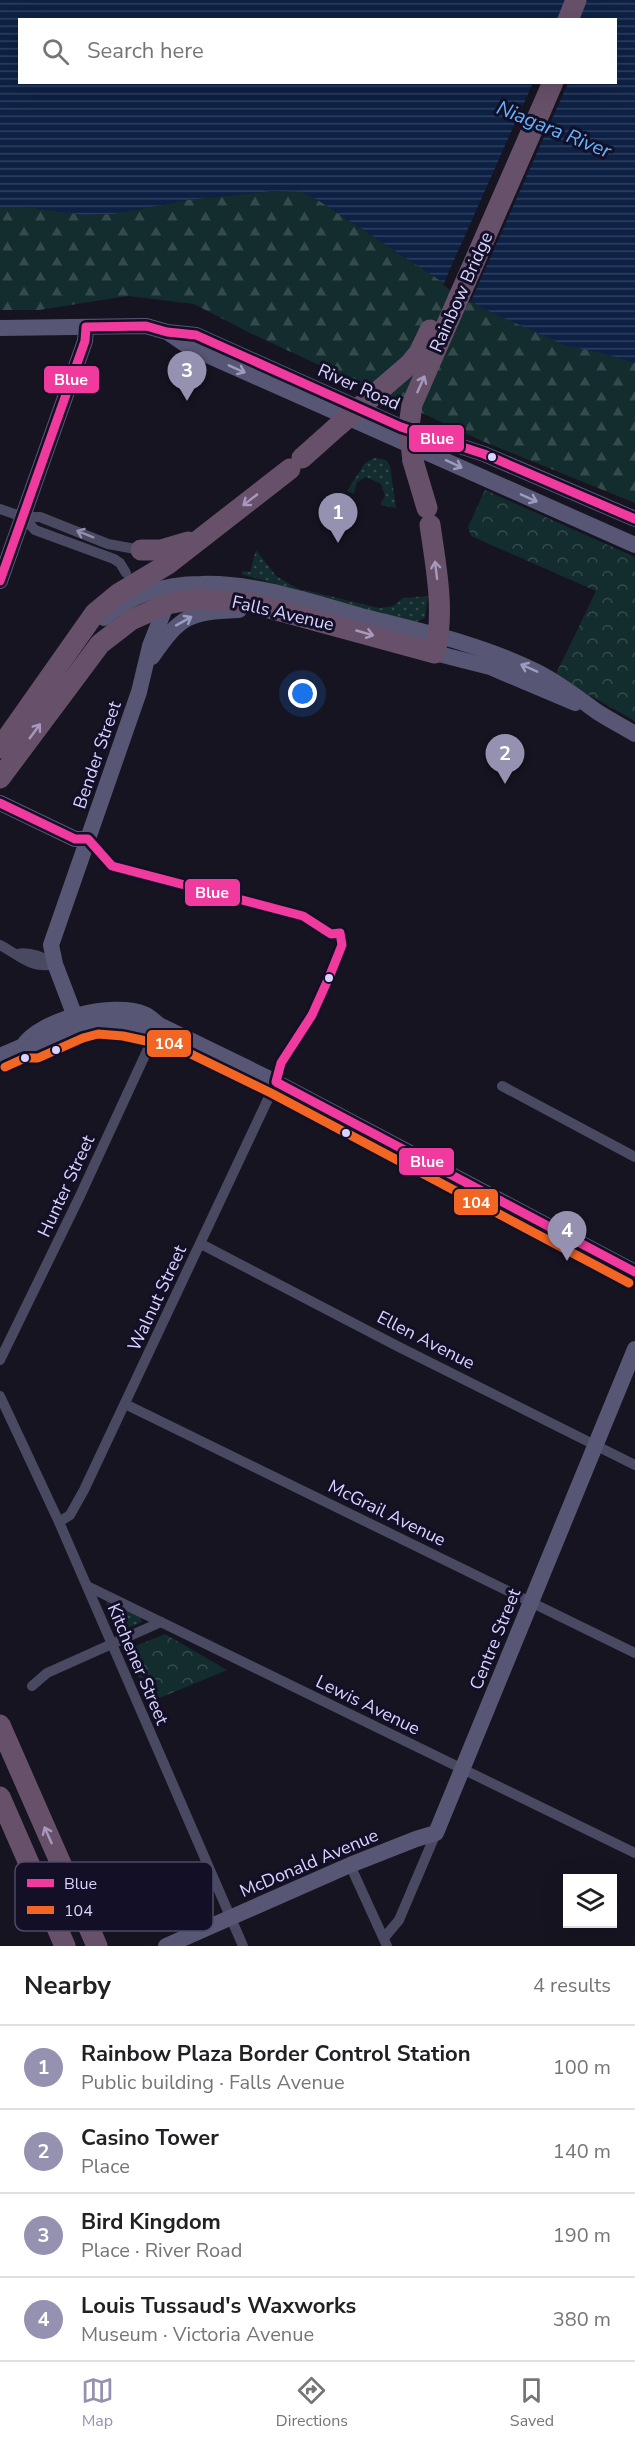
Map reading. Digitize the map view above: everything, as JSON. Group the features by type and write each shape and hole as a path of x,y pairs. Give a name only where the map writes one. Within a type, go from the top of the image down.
{"highway":[{"path":"569,18 576,0"},
{"path":"583,18 590,0"},
{"name":"Rainbow Bridge","path":"210,531 296,464 410,364 424,345 538,84"},
{"name":"Rainbow Bridge","path":"437,645 440,599 429,517 413,461 409,427 412,404 552,84"},
{"path":"141,550 171,548 197,539 210,531"},
{"path":"59,667 87,623 118,594 160,569 210,531"},
{"path":"118,594 126,581 126,573"},
{"name":"Falls Avenue","path":"0,778 100,645 131,620 170,595 196,599 223,599 278,609 437,645"},
{"name":"Falls Avenue","path":"0,748 59,667"},
{"path":"0,1725 60,1862"},
{"path":"0,1797 28,1862"},
{"path":"58,1931 65,1946"},
{"path":"90,1931 97,1946"}],"main road":[{"name":"River Road","path":"0,328 146,326 167,332 196,335 401,427 484,454 635,519"},
{"path":"0,581 85,340 86,327"},
{"name":"River Road","path":"167,332 200,352 635,545"},
{"name":"Falls Avenue","path":"59,667 114,609 147,592 170,595 223,584 308,601 437,645 596,711 635,734"},
{"name":"Bender Street","path":"77,1021 55,964 51,945 147,665 150,646 170,595"},
{"name":"Bender Street","path":"147,665 168,633 188,618 211,612 278,609"},
{"path":"0,803 75,839 88,839"},
{"path":"0,1056 23,1046 29,1036 77,1021 94,1010 123,1010 145,1014 159,1025 276,1082 635,1272"},
{"name":"Centre Street","path":"436,1833 635,1349"},
{"name":"McDonald Avenue","path":"213,1926 350,1865 436,1833"},
{"name":"McDonald Avenue","path":"166,1946 201,1931"}],"street":[{"path":"0,509 23,516 40,517 108,544 141,550"},
{"path":"23,516 35,530 114,559 126,573"},
{"path":"0,945 17,954 23,961 46,966 55,964"},
{"name":"Hunter Street","path":"0,1360 79,1198 159,1025"},
{"name":"Walnut Street","path":"59,1522 70,1515 84,1490 276,1082"},
{"path":"502,1086 635,1157"},
{"name":"Ellen Avenue","path":"201,1244 399,1347 635,1465"},
{"name":"Kitchener Street","path":"0,1396 59,1522 207,1862"},
{"name":"McGrail Avenue","path":"125,1404 635,1653"},
{"name":"Lewis Avenue","path":"87,1586 635,1853"},
{"path":"33,1686 47,1673 161,1622"},
{"name":"Centre Street","path":"385,1942 399,1920 436,1833"},
{"path":"350,1865 385,1942"},
{"name":"Kitchener Street","path":"213,1877 243,1946"}],"green space":[{"path":"273,191 302,192 318,200 482,308 635,363 635,503 482,441 248,332 194,304 128,296 39,310 0,310 0,207 27,207 83,215 114,214 187,200"},
{"path":"374,458 386,460 390,466 396,508 380,505 385,496 381,484 366,477 357,482 354,494 347,491 365,463"},
{"path":"485,490 635,557 635,721 555,676 596,591 471,536 468,527"},
{"path":"256,550 276,576 302,591 379,608 393,606 403,598 428,596 425,618 411,624 241,574 243,571 250,572"},
{"path":"107,1601 140,1617 142,1622 119,1632"},
{"path":"165,1634 227,1670 150,1702 126,1650"}],"water":[{"name":"Niagara River","path":"0,0 635,0 635,363 564,345 482,308 318,200 302,192 273,191 187,200 114,214 83,215 27,207 0,207"}],"pier":[{"path":"533,84 568,84 470,303 443,285"}],"transit line":[{"name":"Blue","path":"0,581 85,341 86,327 146,326 167,332 196,335 401,427 484,454 635,519"},
{"name":"Blue","path":"0,803 75,839 88,839 112,866 303,916 331,934 340,933 342,945 330,975 312,1015 281,1063 276,1082 635,1272"},
{"name":"104","path":"5,1067 25,1058 38,1058 83,1038 98,1034 146,1041 158,1038 271,1093 629,1283"}],"place":[{"name":"Bird Kingdom","path":"187,401"},
{"name":"Rainbow Plaza Border Control Station","path":"338,543"},
{"name":"Casino Tower","path":"505,784"},
{"name":"Louis Tussaud's Waxworks","path":"567,1261"}]}
